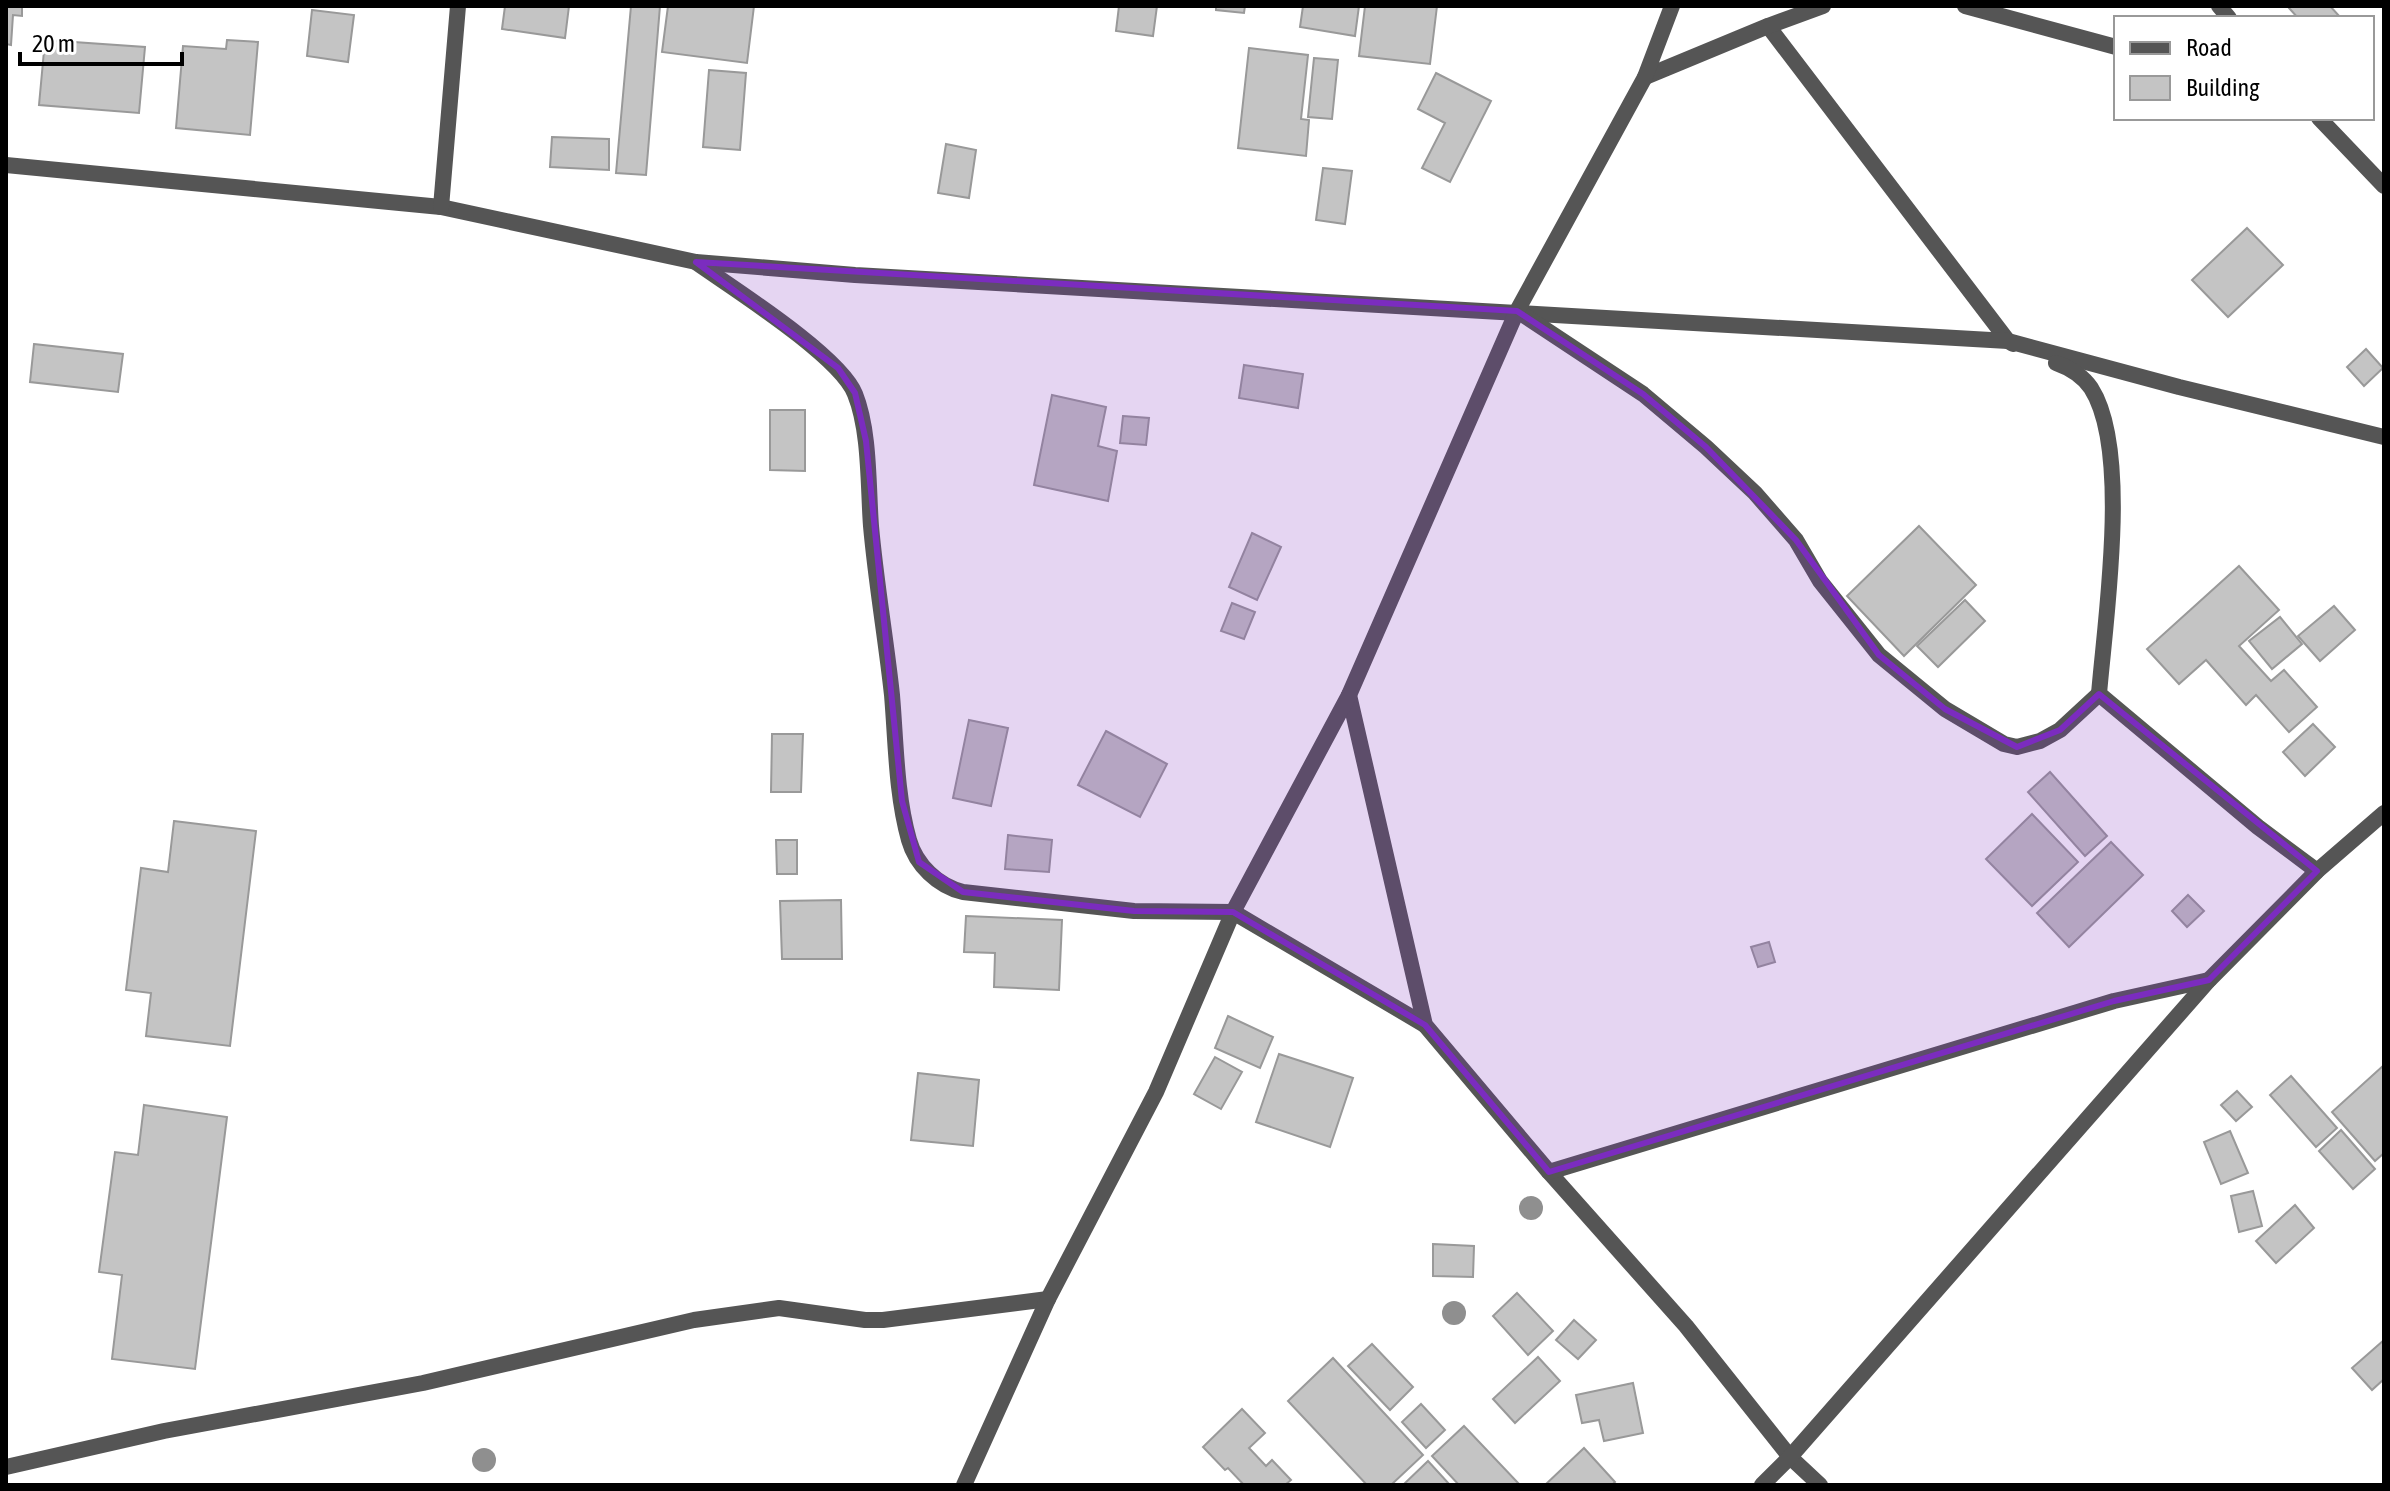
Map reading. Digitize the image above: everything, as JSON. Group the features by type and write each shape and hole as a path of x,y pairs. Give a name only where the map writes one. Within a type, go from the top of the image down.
{"street":[{"path":"441,207 458,6"},
{"path":"964,1485 1048,1299 1156,1092 1233,912 1349,695 1517,311 1645,77 1672,6"},
{"path":"1645,77 1823,6"},
{"path":"1965,6 2114,46"},
{"path":"1517,311 1643,394 1725,465 1755,493 1796,540 1820,581 1879,655 1945,709 2004,744 2017,747 2040,741 2060,730 2099,694 2113,534 2109,445 2104,421 2091,388 2074,370 2008,341 1768,26"},
{"path":"2321,120 2384,186"},
{"path":"6,165 441,207 696,262 870,276 2008,341 2384,437"},
{"path":"696,262 838,368 855,393 866,441 874,561 902,801 909,841 919,862 942,884 963,892 1134,911 1233,912 1425,1025 1549,1172 1686,1326 1790,1457 1820,1485"},
{"path":"2099,694 2258,827 2317,871"},
{"path":"1349,695 1425,1025"},
{"path":"1762,1485 1790,1457 2209,980 2317,871 2384,813"},
{"path":"1549,1172 2114,1001 2209,980"},
{"path":"6,1467 164,1431 423,1383 562,1349 753,1310 779,1308 883,1320 1048,1299"}],"highlighted area":[{"path":"696,262 1517,311 1643,394 1706,447 1796,540 1879,655 1945,709 2017,747 2060,730 2099,694 2317,871 2209,980 2114,1001 1549,1172 1425,1025 1233,912 1134,911 963,892 919,862 902,801 866,441 855,393 838,368"}],"building":[{"path":"6,6 22,6 22,16 13,15 11,45 6,44"},
{"path":"505,6 569,6 565,38 502,29"},
{"path":"631,6 660,6 646,175 616,173"},
{"path":"668,6 754,6 747,63 662,52"},
{"path":"1119,6 1157,6 1153,36 1116,31"},
{"path":"1216,6 1245,6 1244,13 1216,10"},
{"path":"1303,6 1359,6 1355,36 1300,27"},
{"path":"1365,6 1437,6 1430,64 1359,56"},
{"path":"2330,6 2339,16 2296,16 2289,8"},
{"path":"312,10 354,15 348,62 307,56"},
{"path":"45,40 145,47 139,113 39,105"},
{"path":"227,40 258,42 250,135 176,128 183,46 226,49"},
{"path":"1249,48 1308,55 1301,119 1309,120 1306,156 1238,148"},
{"path":"1314,58 1338,60 1332,119 1308,117"},
{"path":"709,70 746,73 740,150 703,147"},
{"path":"1436,73 1491,101 1450,182 1422,168 1445,123 1418,109"},
{"path":"552,137 609,139 609,170 550,167"},
{"path":"946,144 976,150 969,198 938,193"},
{"path":"1323,168 1352,171 1345,224 1316,220"},
{"path":"2247,228 2283,265 2228,317 2192,280"},
{"path":"34,344 123,354 118,392 30,382"},
{"path":"2366,349 2383,368 2364,386 2347,367"},
{"path":"1244,365 1303,374 1298,408 1239,398"},
{"path":"1052,395 1106,407 1098,446 1117,451 1108,501 1034,485"},
{"path":"770,410 805,410 805,471 770,470"},
{"path":"1123,416 1149,418 1146,445 1120,443"},
{"path":"1919,526 1976,585 1904,656 1847,596"},
{"path":"1252,533 1281,547 1257,600 1229,587"},
{"path":"2239,566 2279,610 2239,646 2271,681 2284,670 2317,707 2289,732 2256,695 2246,705 2206,660 2179,684 2147,649"},
{"path":"1965,600 1985,621 1938,667 1917,646"},
{"path":"1232,603 1255,612 1244,639 1221,631"},
{"path":"2334,606 2355,630 2320,661 2298,636"},
{"path":"2280,617 2302,644 2272,669 2249,641"},
{"path":"969,720 1008,728 991,806 953,798"},
{"path":"2313,724 2335,747 2305,776 2283,752"},
{"path":"1106,731 1167,764 1140,817 1078,785"},
{"path":"772,734 803,734 801,792 771,792"},
{"path":"2050,772 2107,836 2085,856 2028,792"},
{"path":"2032,814 2078,862 2032,906 1986,859"},
{"path":"174,821 256,831 230,1046 146,1036 151,993 126,990 141,868 168,872"},
{"path":"1008,835 1052,840 1049,872 1005,869"},
{"path":"776,840 797,840 797,874 777,874"},
{"path":"2111,842 2143,875 2069,947 2037,913"},
{"path":"2188,895 2204,911 2187,927 2172,911"},
{"path":"841,900 842,959 782,959 780,901"},
{"path":"966,916 1062,920 1059,990 994,987 995,953 964,952"},
{"path":"1769,942 1775,962 1758,967 1751,947"},
{"path":"1228,1016 1273,1037 1260,1068 1215,1048"},
{"path":"1279,1054 1353,1078 1330,1147 1256,1122"},
{"path":"1215,1057 1242,1072 1221,1109 1194,1094"},
{"path":"2384,1065 2384,1153 2375,1161 2332,1112"},
{"path":"918,1073 979,1080 973,1146 911,1140"},
{"path":"2291,1076 2337,1128 2316,1147 2270,1095"},
{"path":"2237,1091 2252,1107 2236,1121 2221,1105"},
{"path":"144,1105 227,1117 195,1369 112,1359 122,1275 99,1272 115,1152 138,1155"},
{"path":"2341,1130 2375,1169 2353,1189 2319,1151"},
{"path":"2230,1131 2248,1173 2221,1184 2204,1142"},
{"path":"2253,1191 2262,1226 2239,1232 2231,1196"},
{"path":"2295,1205 2314,1228 2276,1263 2256,1241"},
{"path":"1433,1244 1474,1246 1473,1277 1433,1276"},
{"path":"1517,1293 1553,1331 1528,1355 1493,1316"},
{"path":"1574,1320 1596,1340 1578,1359 1556,1340"},
{"path":"2384,1340 2384,1379 2372,1390 2352,1368"},
{"path":"1372,1344 1413,1387 1390,1410 1348,1366"},
{"path":"1538,1357 1560,1381 1515,1423 1493,1399"},
{"path":"1333,1358 1423,1455 1391,1485 1367,1485 1288,1401"},
{"path":"1633,1383 1643,1433 1604,1441 1599,1420 1582,1423 1576,1395"},
{"path":"1421,1404 1445,1430 1426,1448 1402,1422"},
{"path":"1242,1409 1265,1433 1249,1448 1266,1466 1272,1460 1291,1480 1285,1485 1244,1485 1203,1447"},
{"path":"1464,1426 1520,1485 1459,1485 1432,1456"},
{"path":"1584,1448 1615,1482 1612,1485 1545,1485"},
{"path":"1428,1461 1450,1485 1403,1485"}]}
